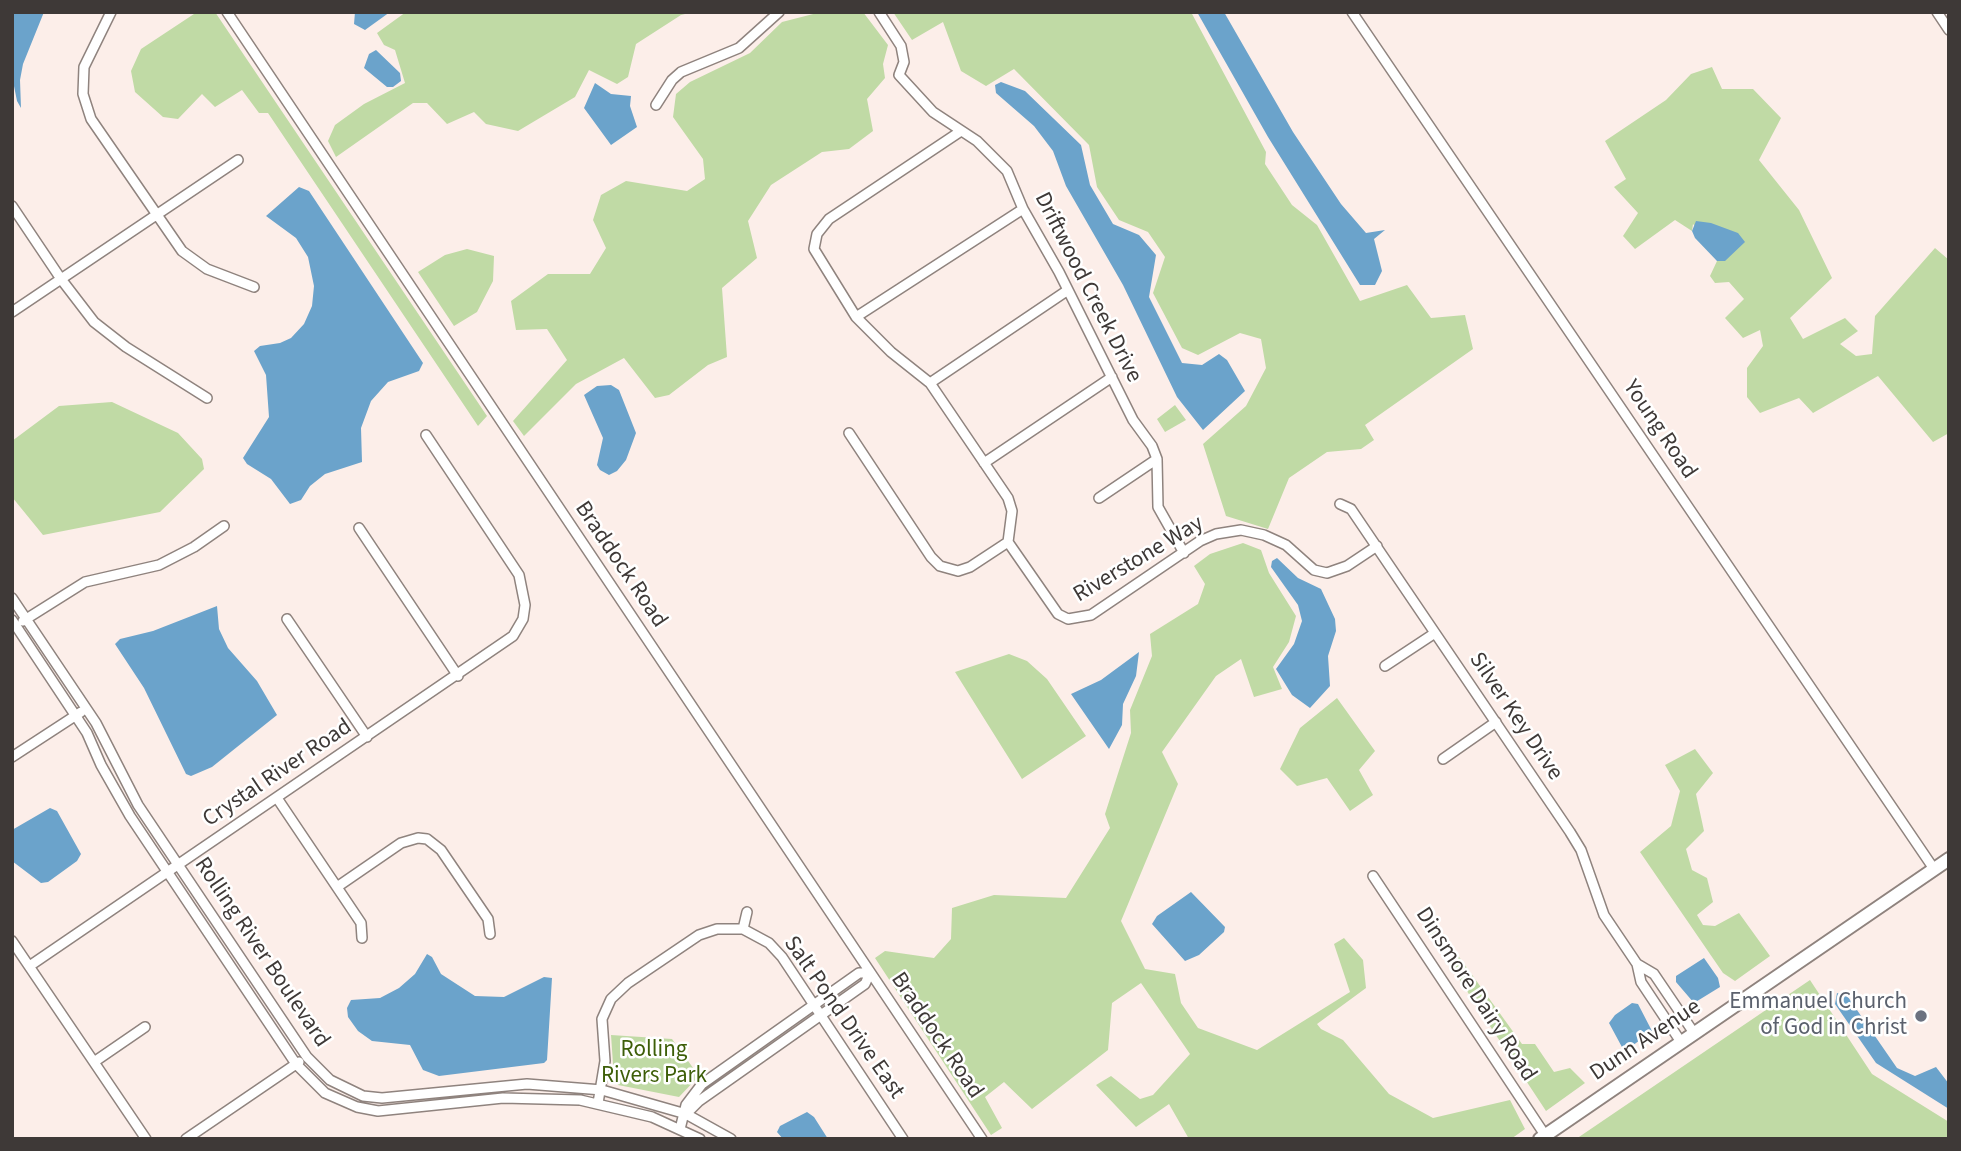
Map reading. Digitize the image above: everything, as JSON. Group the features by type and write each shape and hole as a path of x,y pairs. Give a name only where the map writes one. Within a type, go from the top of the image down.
{"main road":[{"name":"Dunn Avenue","path":"1542,1137 1949,859"}],"street":[{"path":"111,12 85,67 83,94 91,119 170,237 195,261 221,276 254,287"},
{"name":"Braddock Road","path":"227,12 982,1139"},
{"path":"656,105 681,72 739,48 779,12"},
{"name":"Driftwood Creek Drive","path":"878,12 901,46 904,62 899,75 933,112 977,141 1007,171 1023,209 1068,290 1133,421 1152,446 1157,459 1158,508 1184,553"},
{"name":"Young Road","path":"1352,12 1934,869"},
{"path":"1937,12 1949,30"},
{"path":"849,433 931,557 945,573 970,567 1008,542 1012,511 1007,498 984,463 930,383 891,352 856,317 814,249 813,233 829,219 961,131"},
{"path":"12,312 238,160"},
{"path":"12,206 81,307 108,334 206,398"},
{"path":"856,317 1023,209"},
{"path":"930,383 1068,290"},
{"path":"984,463 1112,377"},
{"name":"Crystal River Road","path":"31,965 513,636 523,619 525,598 519,575 425,435"},
{"path":"1099,498 1157,459"},
{"name":"Silver Key Drive","path":"1340,505 1351,509 1377,546 1581,850 1604,915 1637,964 1642,982 1681,1042"},
{"path":"13,625 85,582 144,570 177,557 224,526"},
{"path":"359,528 458,676"},
{"name":"Riverstone Way","path":"1008,542 1051,606 1066,623 1091,615 1216,534 1241,530 1275,540 1314,570 1326,573 1347,566 1377,546"},
{"name":"Rolling River Boulevard","path":"12,598 86,708 126,786 178,865 307,1057 330,1080 345,1089 382,1098 527,1084 602,1090 686,1114 731,1139"},
{"path":"287,619 367,737"},
{"name":"Rolling River Boulevard","path":"13,625 76,715 114,791 168,873 296,1064 325,1093 357,1107 378,1111 527,1097 598,1102 642,1114 700,1139"},
{"path":"1385,666 1435,633"},
{"path":"12,757 86,708"},
{"path":"1443,759 1496,722"},
{"path":"277,798 361,923 362,938"},
{"path":"337,887 401,843 418,838 427,839 441,850 488,919 490,934"},
{"name":"Dinsmore Dairy Road","path":"1373,876 1542,1137"},
{"path":"598,1102 605,1060 602,1019 617,992 699,934 717,929 743,929 747,912"},
{"name":"Salt Pond Drive East","path":"743,929 769,943 903,1139"},
{"path":"12,941 31,965 146,1139"},
{"name":"Silver Key Drive","path":"1637,964 1654,974 1694,1033"},
{"path":"680,1129 686,1114 686,1105 702,1084 859,973 870,973 865,984 699,1101 694,1109 686,1114"},
{"path":"94,1062 145,1027"},
{"path":"186,1139 307,1057"}],"green space":[{"path":"197,12 215,12 487,416 478,426 268,113 259,113 242,90 215,107 202,94 178,119 163,117 135,92 131,71 141,49"},
{"path":"406,12 693,12 681,15 636,44 628,77 617,84 589,70 575,97 518,131 486,124 474,112 447,124 427,103 413,103 336,157 328,141 335,125 364,104 405,83 395,50 384,45 377,33"},
{"path":"821,12 863,12 888,45 883,64 885,78 867,99 873,131 849,149 822,152 771,185 748,221 757,258 722,288 727,357 708,365 669,395 655,398 624,358 576,384 524,436 513,421 567,360 547,329 516,330 511,301 548,274 590,274 606,248 593,220 601,195 626,181 687,191 705,179 703,159 673,117 676,94 690,82 750,53 782,22"},
{"path":"893,12 1191,12 1266,152 1265,164 1292,205 1317,225 1360,301 1407,285 1431,318 1465,315 1473,349 1365,425 1374,440 1361,449 1327,452 1289,478 1268,529 1226,516 1203,444 1246,406 1266,368 1261,339 1240,333 1198,355 1182,348 1153,293 1165,257 1148,232 1119,220 1097,187 1089,145 1014,69 986,86 961,71 943,22 912,40"},
{"path":"1712,67 1722,89 1753,89 1781,118 1759,160 1799,210 1832,278 1790,318 1803,339 1845,318 1858,331 1840,344 1856,356 1872,354 1875,316 1935,248 1949,260 1949,433 1933,442 1878,376 1813,413 1799,398 1760,413 1747,397 1747,368 1763,346 1760,330 1743,338 1725,318 1744,299 1729,282 1715,283 1710,276 1717,261 1725,261 1693,224 1692,231 1675,220 1635,249 1623,236 1638,213 1614,187 1626,179 1605,141 1666,100 1691,74"},
{"path":"467,249 494,256 493,281 477,312 454,326 418,272 445,255"},
{"path":"112,402 178,433 202,459 204,469 160,512 43,535 12,497 12,441 59,406"},
{"path":"1175,405 1186,420 1165,432 1157,419"},
{"path":"1243,543 1261,550 1269,573 1296,616 1289,642 1273,667 1282,689 1254,697 1241,659 1216,676 1162,752 1178,784 1121,921 1145,969 1175,974 1181,1003 1198,1028 1257,1050 1350,992 1334,944 1344,938 1363,960 1366,988 1317,1024 1321,1029 1343,1040 1389,1094 1433,1118 1510,1100 1525,1129 1511,1139 1189,1139 1169,1104 1136,1127 1096,1085 1111,1076 1140,1099 1153,1095 1190,1054 1141,983 1112,1003 1108,1050 1032,1109 1004,1082 985,1097 1002,1128 991,1135 875,958 885,951 934,958 951,939 952,908 994,895 1066,898 1110,828 1105,814 1131,733 1130,710 1152,656 1150,634 1198,604 1205,584 1194,566 1210,554"},
{"path":"1009,654 1027,661 1047,679 1086,736 1022,779 955,672"},
{"path":"1337,698 1375,751 1359,770 1373,795 1350,811 1327,778 1297,786 1280,769 1300,728"},
{"path":"1695,749 1713,773 1696,794 1704,831 1686,849 1692,870 1707,878 1713,902 1697,915 1703,925 1715,926 1739,913 1770,956 1735,981 1723,973 1640,852 1671,826 1680,791 1665,765"},
{"path":"1436,925 1522,1044 1535,1044 1554,1072 1570,1068 1585,1083 1546,1111 1428,932"},
{"path":"1810,980 1872,1074 1949,1122 1949,1139 1576,1139"},
{"name":"Rolling Rivers Park","path":"611,1035 672,1039 699,1076 679,1097 618,1085 614,1078"}],"water":[{"path":"12,12 44,12 23,64 20,80 21,108 12,76"},
{"path":"355,12 390,12 365,30 354,24"},
{"path":"1197,12 1224,12 1293,132 1341,204 1366,233 1385,230 1374,239 1382,271 1375,285 1360,285 1268,137"},
{"path":"376,50 400,73 401,81 393,87 387,87 364,68 369,54"},
{"path":"1001,82 1025,91 1081,145 1090,185 1113,224 1139,235 1156,255 1149,297 1182,363 1202,365 1219,354 1227,360 1245,391 1203,430 1177,397 1123,285 1066,186 1053,151 1034,126 996,93 995,85"},
{"path":"595,83 611,94 631,96 630,106 637,127 611,145 584,108"},
{"path":"299,187 309,191 423,363 419,371 388,382 371,401 361,428 362,462 325,474 310,486 301,500 290,504 271,479 247,464 243,458 269,417 266,375 254,351 260,346 291,338 304,324 312,306 314,286 308,257 296,238 266,216"},
{"path":"1696,221 1711,223 1738,233 1745,242 1725,261 1717,261 1695,238 1692,231"},
{"path":"611,385 619,390 636,433 626,460 617,471 609,475 597,465 603,438 584,395 597,386"},
{"path":"1277,558 1298,578 1321,589 1335,619 1336,631 1328,656 1330,686 1310,708 1292,695 1276,669 1294,644 1302,621 1298,605 1271,567 1272,561"},
{"path":"217,606 219,629 228,648 257,681 277,715 212,767 191,776 186,774 144,688 115,644 120,639 153,631"},
{"path":"1139,652 1136,676 1123,704 1122,725 1109,749 1071,694 1101,680"},
{"path":"50,808 57,811 81,854 77,861 48,882 41,883 12,861 12,830"},
{"path":"1191,892 1225,927 1224,932 1199,955 1185,961 1152,924 1157,916"},
{"path":"427,954 432,957 441,974 475,996 504,997 544,977 552,978 547,1060 544,1063 439,1076 423,1070 410,1045 372,1041 358,1031 348,1017 347,1008 351,1000 380,998 399,988 415,974"},
{"path":"1704,958 1718,978 1720,987 1694,1003 1676,982 1676,976"},
{"path":"1837,993 1848,997 1897,1068 1915,1076 1936,1067 1949,1084 1949,1109 1876,1063 1835,1004"},
{"path":"1632,1003 1638,1004 1652,1031 1628,1049 1623,1049 1609,1023"},
{"path":"807,1112 814,1117 828,1139 783,1139 777,1132 780,1126"}],"place":[{"name":"Emmanuel Church of God in Christ","path":"1921,1016"}]}
